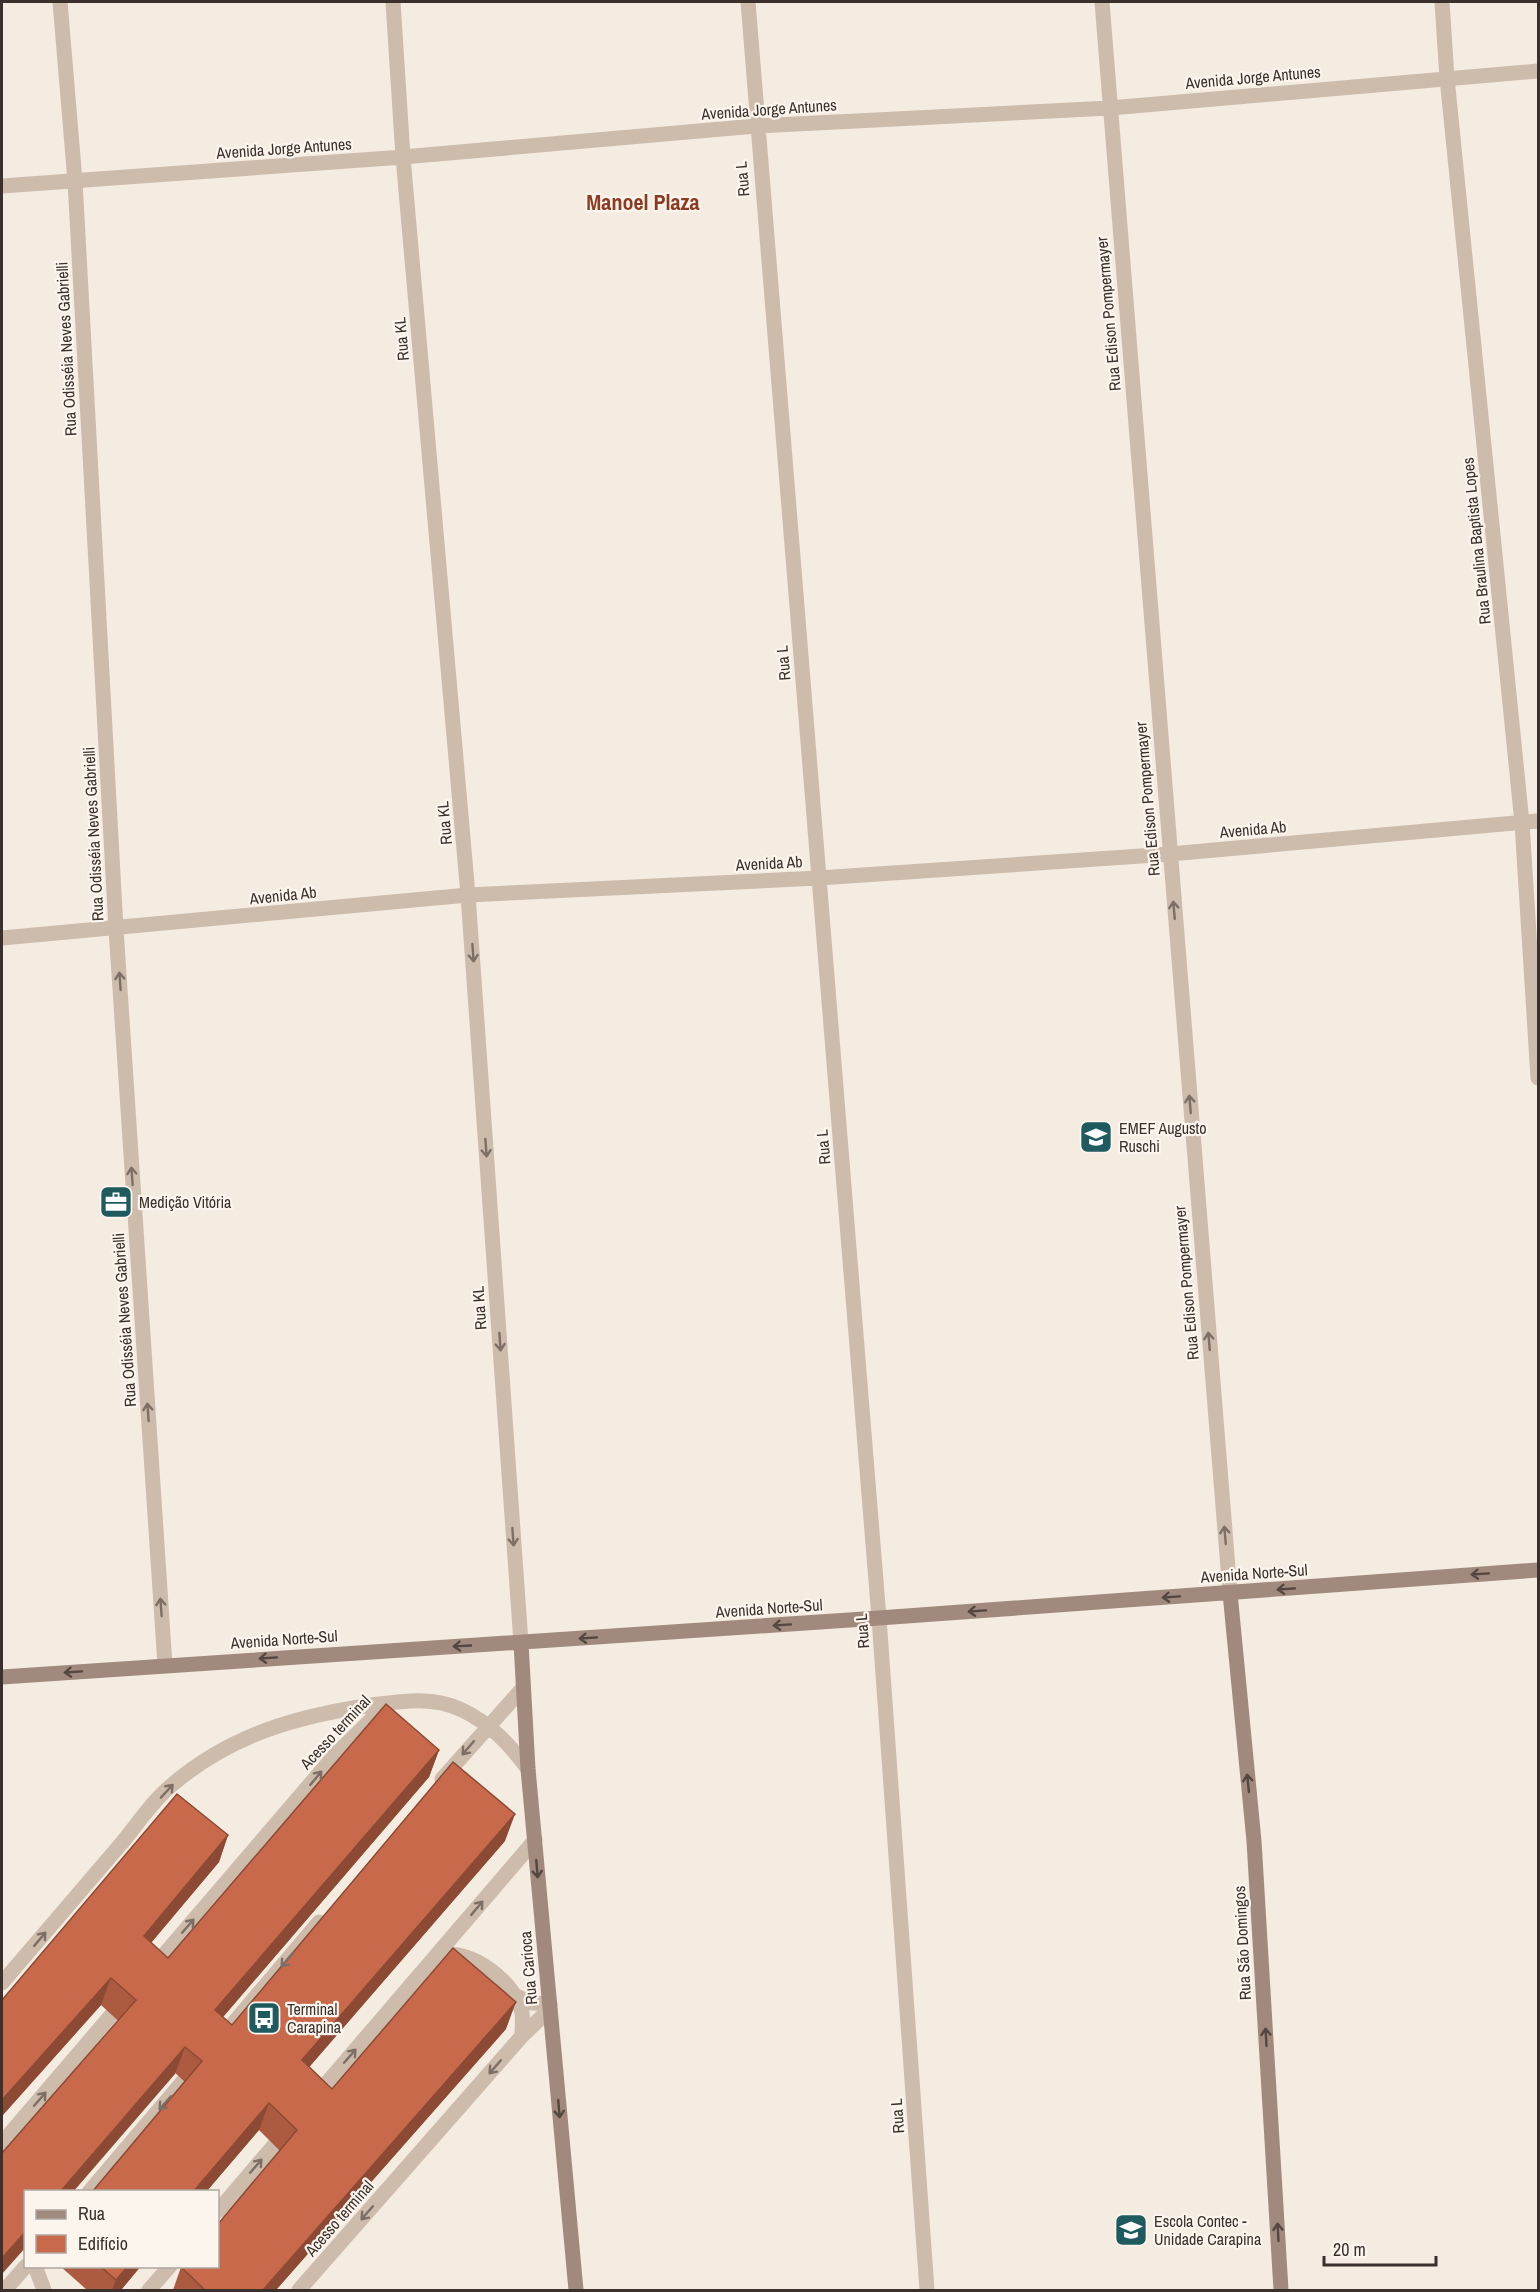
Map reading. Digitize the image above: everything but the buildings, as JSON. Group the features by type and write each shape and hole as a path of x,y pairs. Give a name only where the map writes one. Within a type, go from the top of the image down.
{"main road":[{"name":"Avenida Norte-Sul","path":"2,1677 521,1643 1539,1570"},
{"name":"Rua São Domingos","path":"1230,1593 1254,1841 1281,2290"},
{"name":"Rua Carioca","path":"521,1643 528,1769 576,2290"}],"street":[{"name":"Rua Odisséia Neves Gabrielli","path":"60,2 75,182 116,929 165,1665"},
{"name":"Rua KL","path":"393,2 403,157 468,895 521,1643"},
{"name":"Rua L","path":"748,2 756,126 879,1618 927,2290"},
{"name":"Rua Edison Pompermayer","path":"1102,2 1230,1593"},
{"name":"Rua Braulina Baptista Lopes","path":"1442,2 1522,823 1539,1078"},
{"name":"Avenida Jorge Antunes","path":"2,186 403,157 756,126 1110,108 1539,71"},
{"name":"Avenida Ab","path":"2,938 468,895 819,878 1170,854 1539,821"},
{"path":"434,1787 487,1725 522,1689"},
{"path":"388,1703 433,1701 461,1709 487,1725 510,1745 528,1769"},
{"name":"Acesso terminal","path":"2,2143 335,1755 388,1703"},
{"name":"Acesso terminal","path":"2,1983 172,1785 210,1757 253,1734 292,1719 388,1703"},
{"path":"219,2210 535,1840"},
{"path":"91,2190 328,1912"},
{"path":"434,1959 456,1954 481,1964 512,1994 522,2012 522,2036"},
{"path":"512,1994 532,2003 550,2006"},
{"name":"Acesso terminal","path":"299,2290 550,2006"},
{"path":"5,2290 24,2268"},
{"path":"36,2268 44,2290"},
{"path":"149,2290 168,2268"}],"place":[{"name":"EMEF Augusto Ruschi","path":"1096,1137"},
{"name":"Medição Vitória","path":"116,1202"},
{"name":"Terminal Carapina","path":"264,2018"},
{"name":"Escola Contec - Unidade Carapina","path":"1131,2230"}],"district":[{"name":"Manoel Plaza","path":"643,202"}]}
